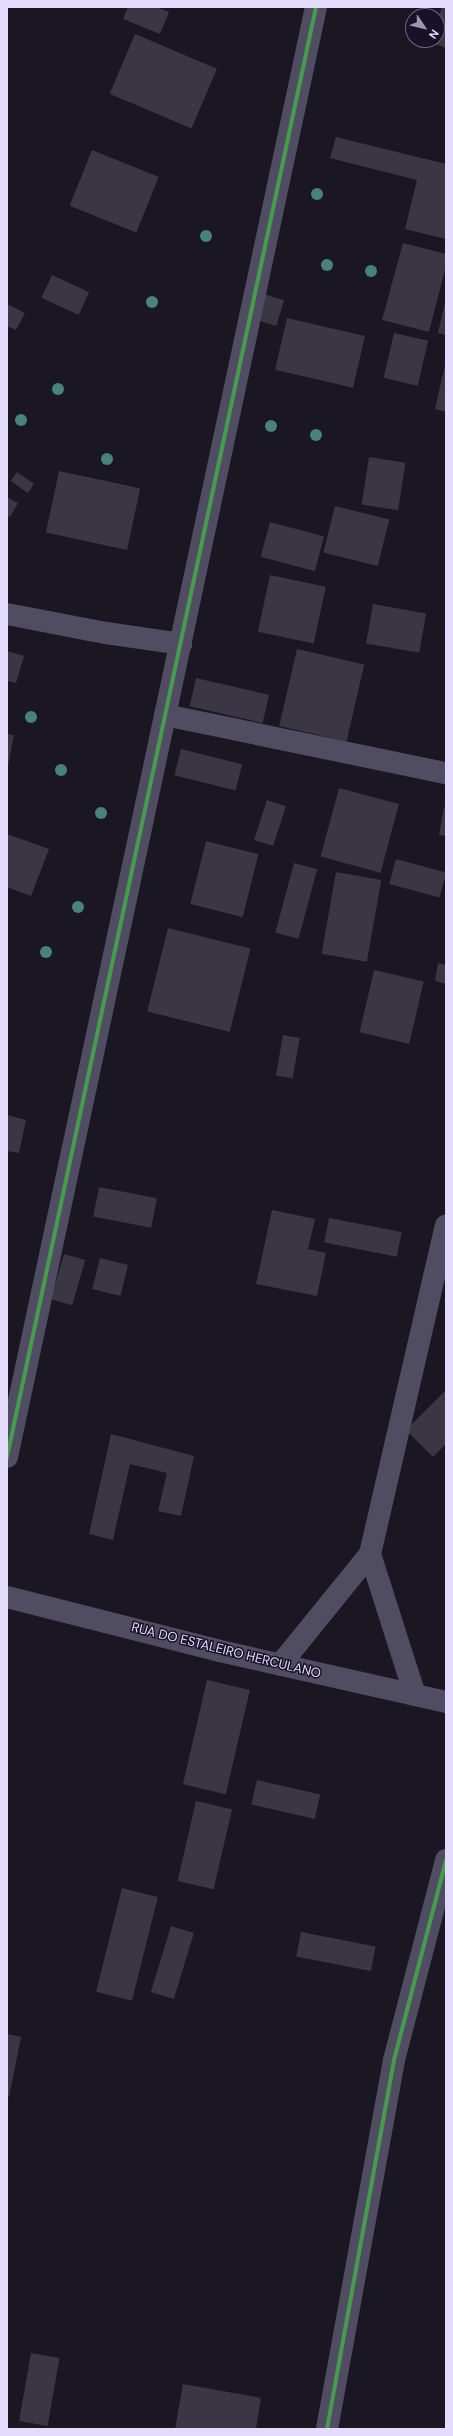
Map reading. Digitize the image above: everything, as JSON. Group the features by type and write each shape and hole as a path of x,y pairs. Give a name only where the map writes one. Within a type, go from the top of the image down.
{"street":[{"path":"7,1457 316,7"},
{"path":"7,614 106,633 180,644"},
{"path":"166,715 446,773"},
{"path":"280,1664 370,1554 446,1226"},
{"path":"370,1554 415,1695"},
{"name":"RUA DO ESTALEIRO HERCULANO","path":"7,1597 280,1664 446,1702"},
{"path":"327,2429 394,2060 446,1860"}],"building":[{"path":"128,7 156,7 169,12 160,34 123,19"},
{"path":"446,7 446,48 445,8 442,8"},
{"path":"135,34 217,69 192,129 110,94"},
{"path":"336,137 446,164 446,239 405,229 417,180 330,158"},
{"path":"92,150 159,177 136,233 70,206"},
{"path":"403,243 446,254 446,266 429,332 382,320"},
{"path":"52,275 89,292 79,315 41,298"},
{"path":"264,294 284,300 276,326 256,320"},
{"path":"446,302 446,335 438,333"},
{"path":"7,304 25,313 16,330 7,326"},
{"path":"287,318 365,336 353,388 275,370"},
{"path":"394,333 428,341 418,386 384,378"},
{"path":"445,365 446,366 446,412 435,409"},
{"path":"369,457 406,463 398,510 361,504"},
{"path":"59,471 140,488 127,550 46,533"},
{"path":"17,472 34,484 28,493 11,481"},
{"path":"7,497 18,503 10,517 7,515"},
{"path":"335,506 389,520 378,566 323,553"},
{"path":"270,522 324,536 315,571 261,557"},
{"path":"270,575 326,587 314,644 258,632"},
{"path":"373,604 426,613 419,653 366,643"},
{"path":"297,649 364,665 346,741 279,726"},
{"path":"7,651 24,656 16,683 7,681"},
{"path":"196,678 269,695 263,723 189,706"},
{"path":"7,734 14,735 8,766 7,766"},
{"path":"181,749 242,764 236,790 174,775"},
{"path":"339,788 399,804 381,873 321,857"},
{"path":"267,800 286,806 273,846 254,840"},
{"path":"444,807 446,807 446,836 439,835"},
{"path":"7,834 49,849 31,896 7,887"},
{"path":"206,841 258,854 243,917 190,904"},
{"path":"396,859 446,872 439,898 389,884"},
{"path":"294,863 317,869 299,939 275,933"},
{"path":"336,872 381,880 367,962 322,954"},
{"path":"168,928 250,949 230,1032 147,1011"},
{"path":"438,963 446,965 446,984 435,981"},
{"path":"374,970 424,981 409,1044 360,1032"},
{"path":"283,1035 300,1038 293,1078 276,1075"},
{"path":"7,1115 26,1120 19,1153 7,1151"},
{"path":"99,1187 157,1198 151,1228 93,1216"},
{"path":"272,1210 315,1219 308,1249 326,1253 317,1296 256,1284"},
{"path":"329,1218 402,1232 397,1257 324,1243"},
{"path":"64,1254 85,1260 72,1305 51,1299"},
{"path":"100,1258 128,1265 120,1296 92,1289"},
{"path":"446,1390 446,1444 433,1457 406,1430"},
{"path":"111,1434 194,1456 181,1516 158,1511 167,1473 130,1464 113,1540 89,1534"},
{"path":"207,1680 250,1690 226,1794 183,1784"},
{"path":"257,1780 320,1795 315,1819 251,1804"},
{"path":"196,1801 232,1809 214,1889 178,1881"},
{"path":"122,1888 158,1897 132,2001 96,1992"},
{"path":"171,1926 194,1933 174,1999 151,1992"},
{"path":"301,1932 376,1947 371,1971 296,1957"},
{"path":"7,2034 21,2037 9,2097 7,2096"},
{"path":"31,2353 60,2358 48,2426 19,2421"},
{"path":"183,2384 261,2398 256,2429 175,2429"}],"cycle path":[{"path":"7,1457 316,7"},
{"path":"327,2429 394,2060 446,1860"}]}
